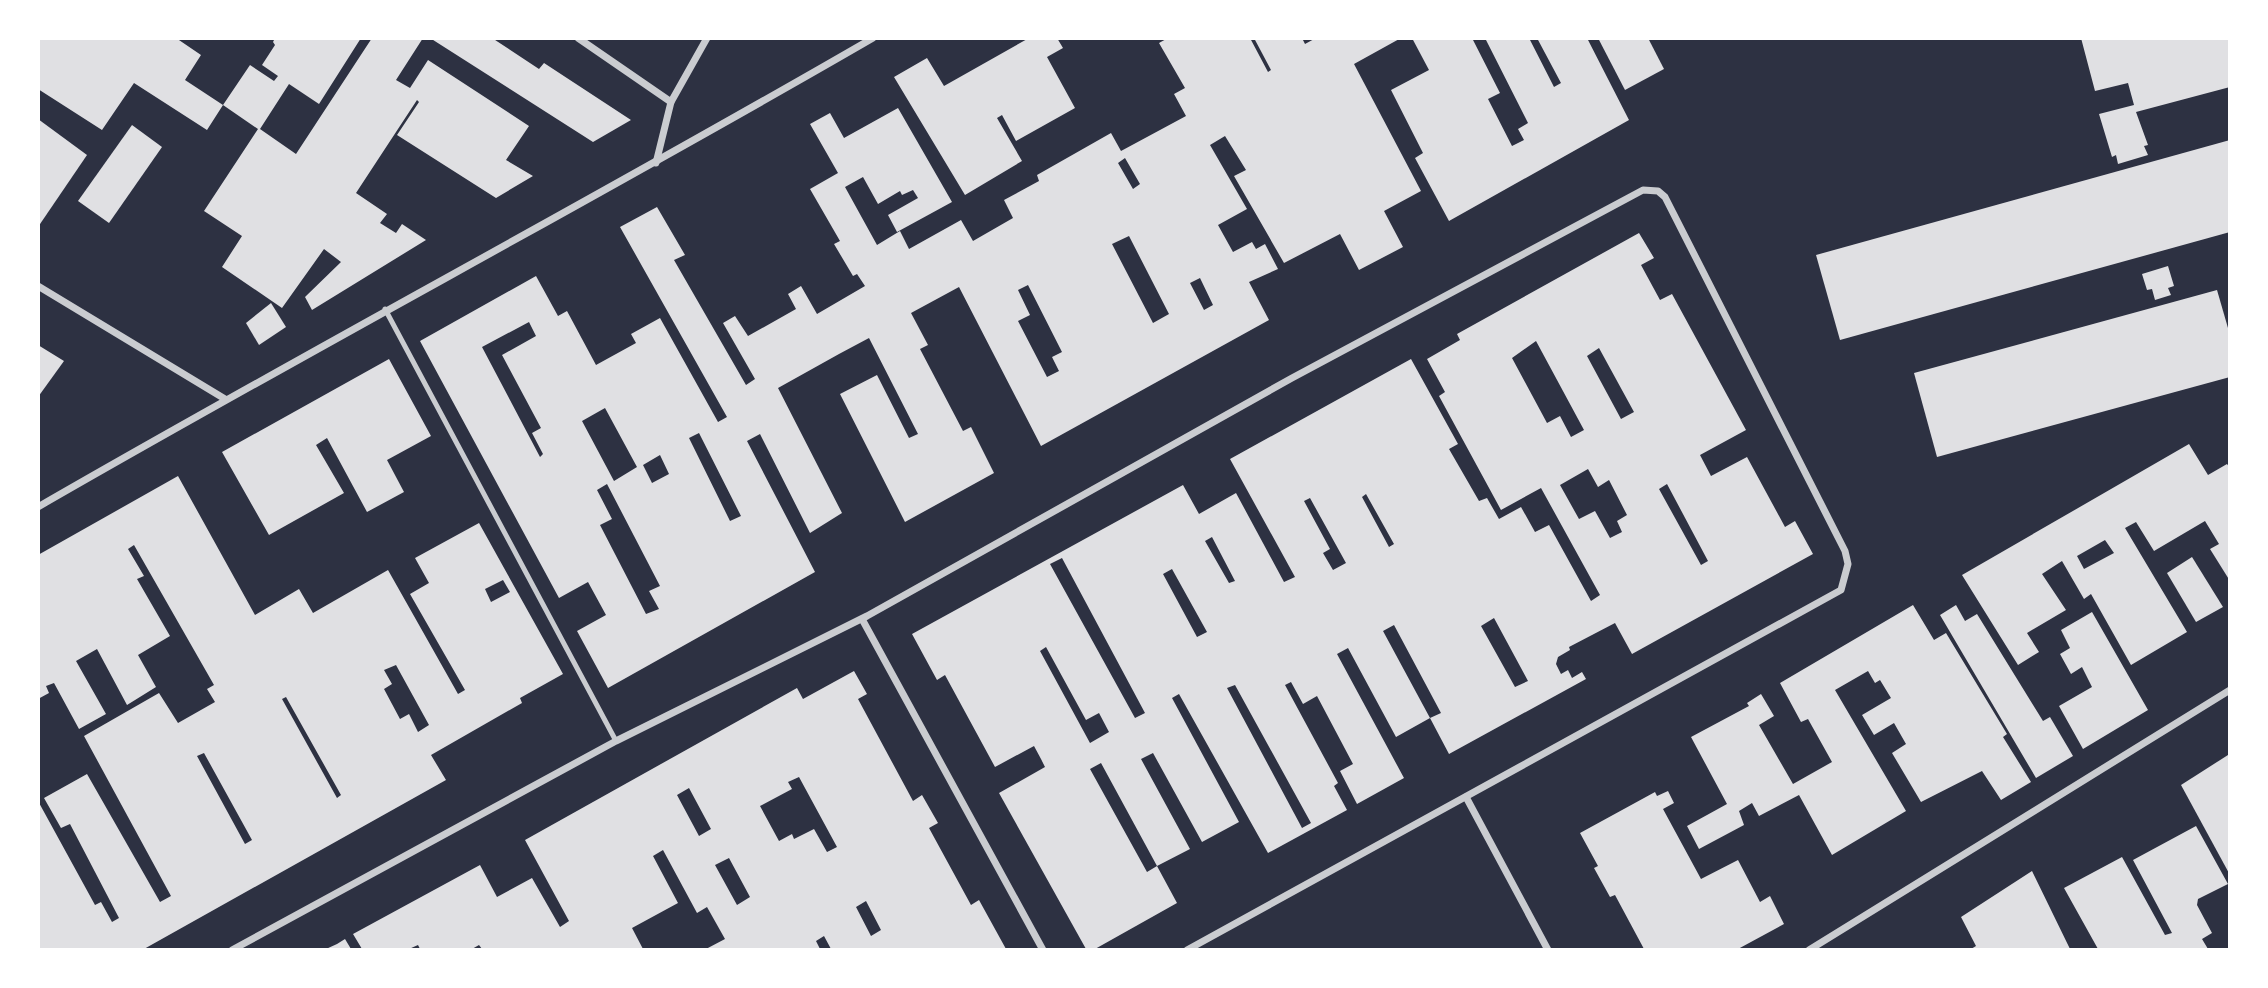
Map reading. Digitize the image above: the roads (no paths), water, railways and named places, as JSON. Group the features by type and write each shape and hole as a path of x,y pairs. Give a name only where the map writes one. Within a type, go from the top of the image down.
{"street":[{"path":"578,38 671,102"},
{"path":"656,163 671,102 707,38"},
{"path":"38,507 385,309 656,163 873,38"},
{"path":"232,950 616,741 862,619 1292,378 1643,190 1658,191 1665,197 1845,551 1848,565 1841,590 1187,950"},
{"path":"38,286 225,399"},
{"path":"862,619 1043,950"},
{"path":"1809,950 2230,690"},
{"path":"1466,797 1548,950"}],"lane":[{"path":"385,309 616,741"}]}
